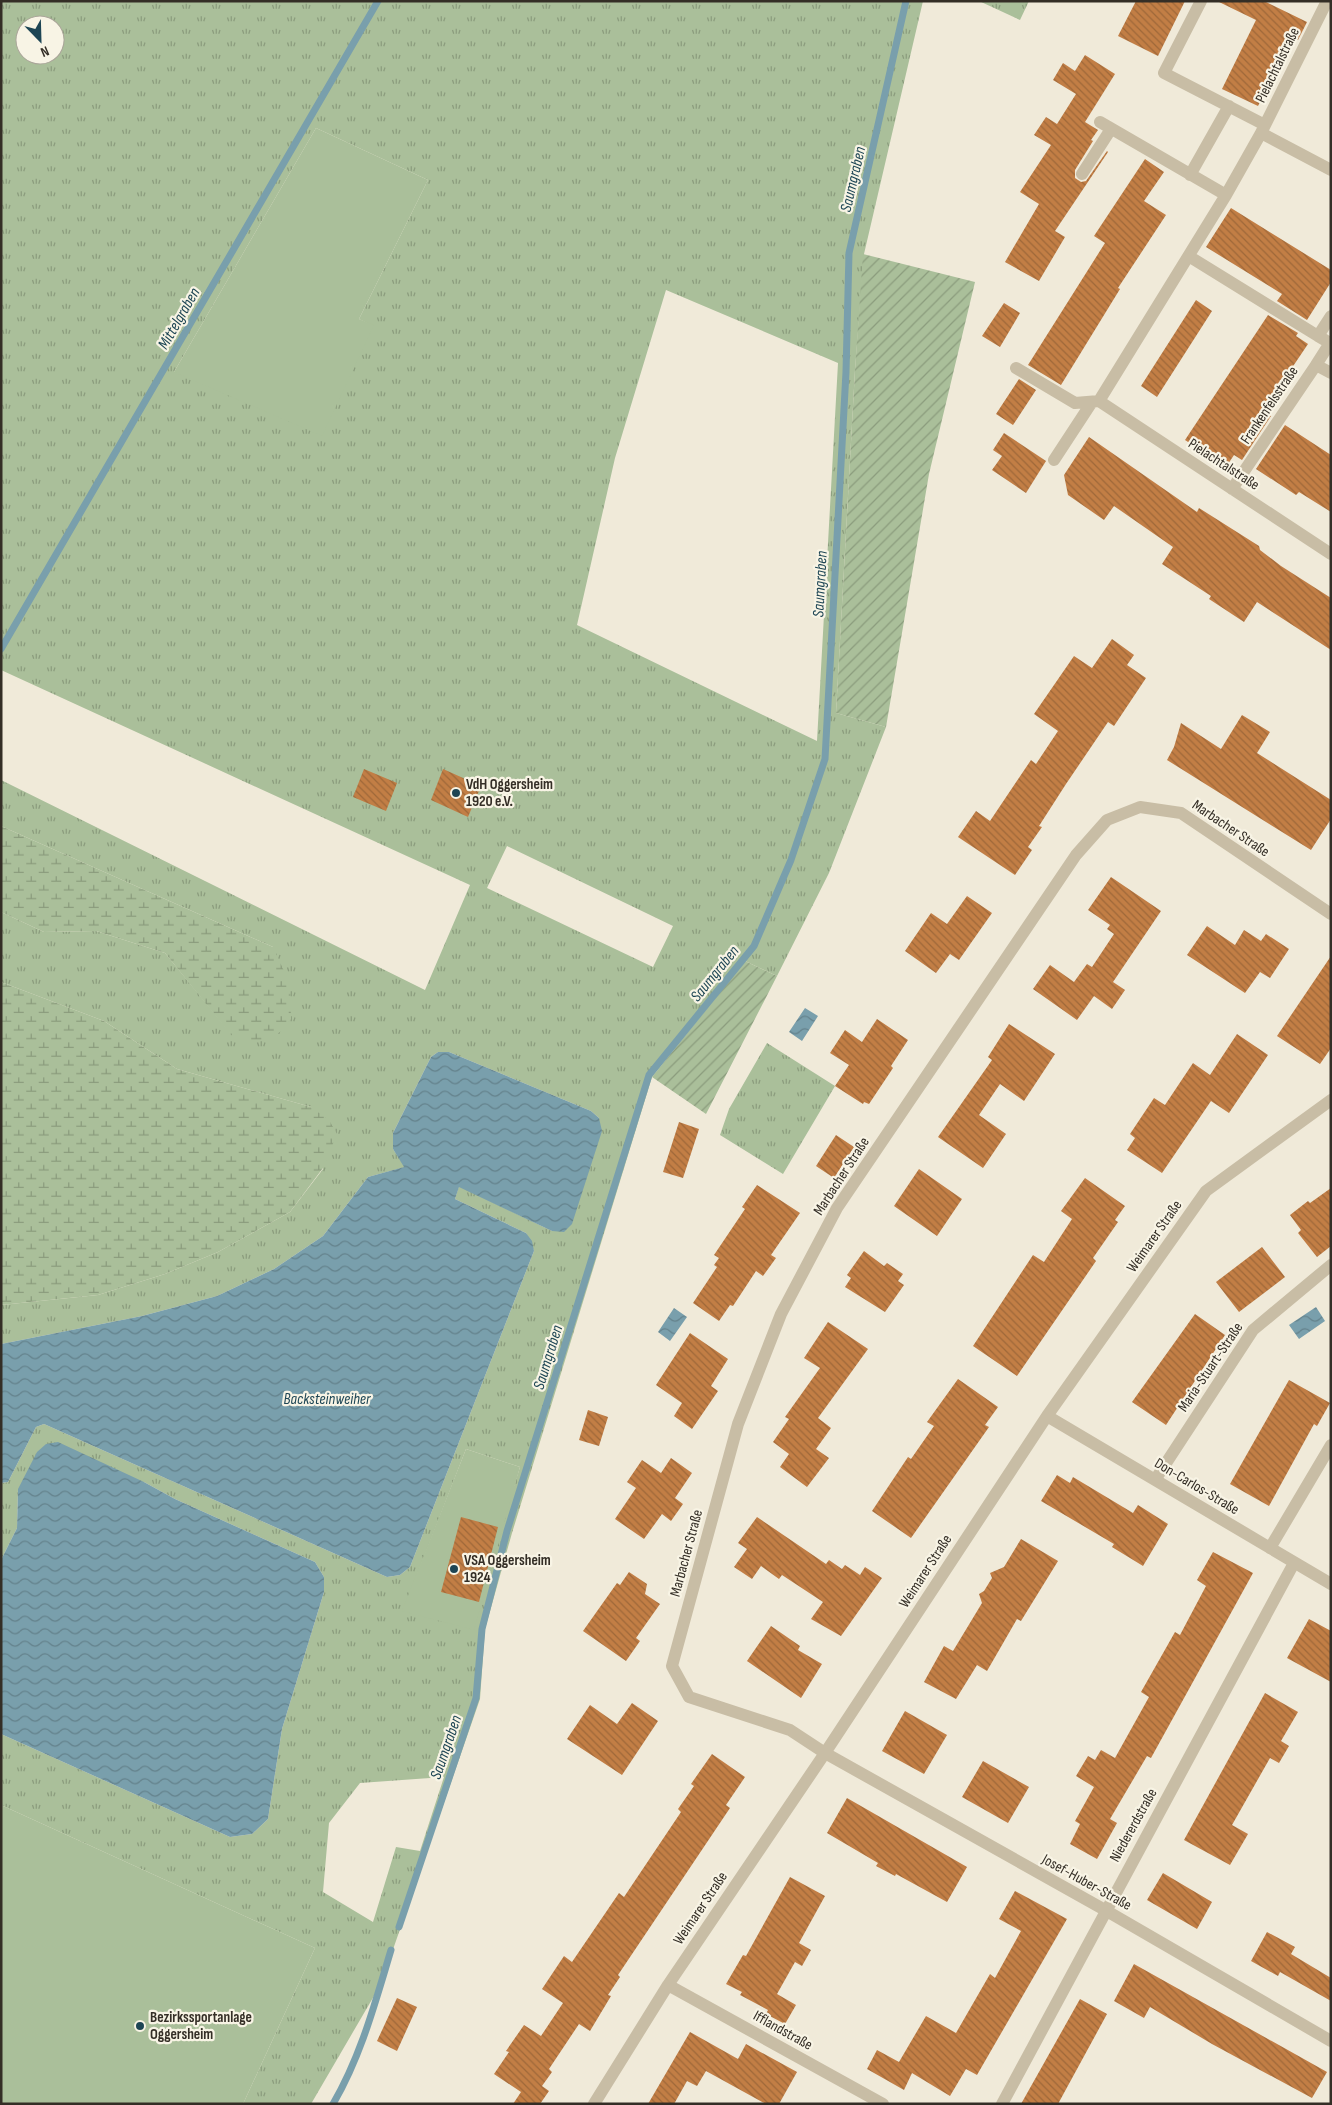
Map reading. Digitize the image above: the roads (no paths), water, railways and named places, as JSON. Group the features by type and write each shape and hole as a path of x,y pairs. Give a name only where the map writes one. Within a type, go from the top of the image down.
{"street":[{"path":"1202,1 1164,73 1229,106 1331,170"},
{"name":"Pielachtalstraße","path":"1054,460 1096,402 1190,257 1263,129 1327,1"},
{"path":"1190,175 1229,106"},
{"path":"1082,174 1106,126 1226,195"},
{"path":"1190,257 1318,336 1331,316"},
{"name":"Frankenfelsstraße","path":"1232,489 1330,343 1318,336"},
{"name":"Frankenfelsstraße","path":"1316,365 1331,374"},
{"name":"Pielachtalstraße","path":"1016,368 1075,403 1096,402 1331,554"},
{"name":"Marbacher Straße","path":"825,1753 790,1730 689,1697 672,1666 738,1424 781,1314 837,1208 1076,854 1107,820 1140,807 1181,813 1331,914"},
{"name":"Weimarer Straße","path":"594,2104 668,1985 825,1753 1047,1416 1206,1191 1331,1100"},
{"name":"Maria-Stuart-Straße","path":"1155,1480 1253,1330 1331,1265"},
{"name":"Don-Carlos-Straße","path":"1047,1416 1331,1584"},
{"path":"1270,1548 1331,1445"},
{"name":"Niedererdstraße","path":"1002,2104 1294,1562"},
{"name":"Josef-Huber-Straße","path":"825,1753 1105,1910 1331,2041"},
{"name":"Ifflandstraße","path":"668,1985 883,2104"}],"water":[{"path":"805,1008 818,1016 802,1041 789,1032"},
{"name":"Backsteinweiher","path":"438,1052 449,1052 591,1111 599,1118 602,1131 572,1224 564,1232 552,1231 459,1187 455,1199 526,1233 532,1241 534,1251 410,1567 400,1575 387,1577 44,1424 36,1427 8,1482 1,1483 1,1344 142,1316 217,1296 274,1269 323,1236 368,1177 404,1167 393,1149 393,1133 431,1057"},
{"path":"1316,1307 1325,1321 1299,1339 1289,1325"},
{"path":"674,1308 687,1317 670,1341 658,1332"},
{"path":"58,1442 144,1482 175,1499 315,1562 324,1577 324,1592 282,1729 268,1819 252,1834 230,1837 1,1734 1,1560 17,1528 18,1489 37,1452 46,1444"}],"waterway":[{"name":"Mittelgraben","path":"1,649 378,1"},
{"name":"Saumgraben","path":"399,1927 476,1698 482,1629 507,1531 649,1075 754,946 791,860 825,759 846,372 849,253 906,1"},
{"name":"Saumgraben","path":"333,2104 352,2067 373,2009 391,1950"}],"place":[{"name":"VdH Oggersheim 1920 e.V.","path":"456,793"},
{"name":"VSA Oggersheim 1924","path":"454,1569"},
{"name":"Bezirkssportanlage Oggersheim","path":"140,2026"}]}
